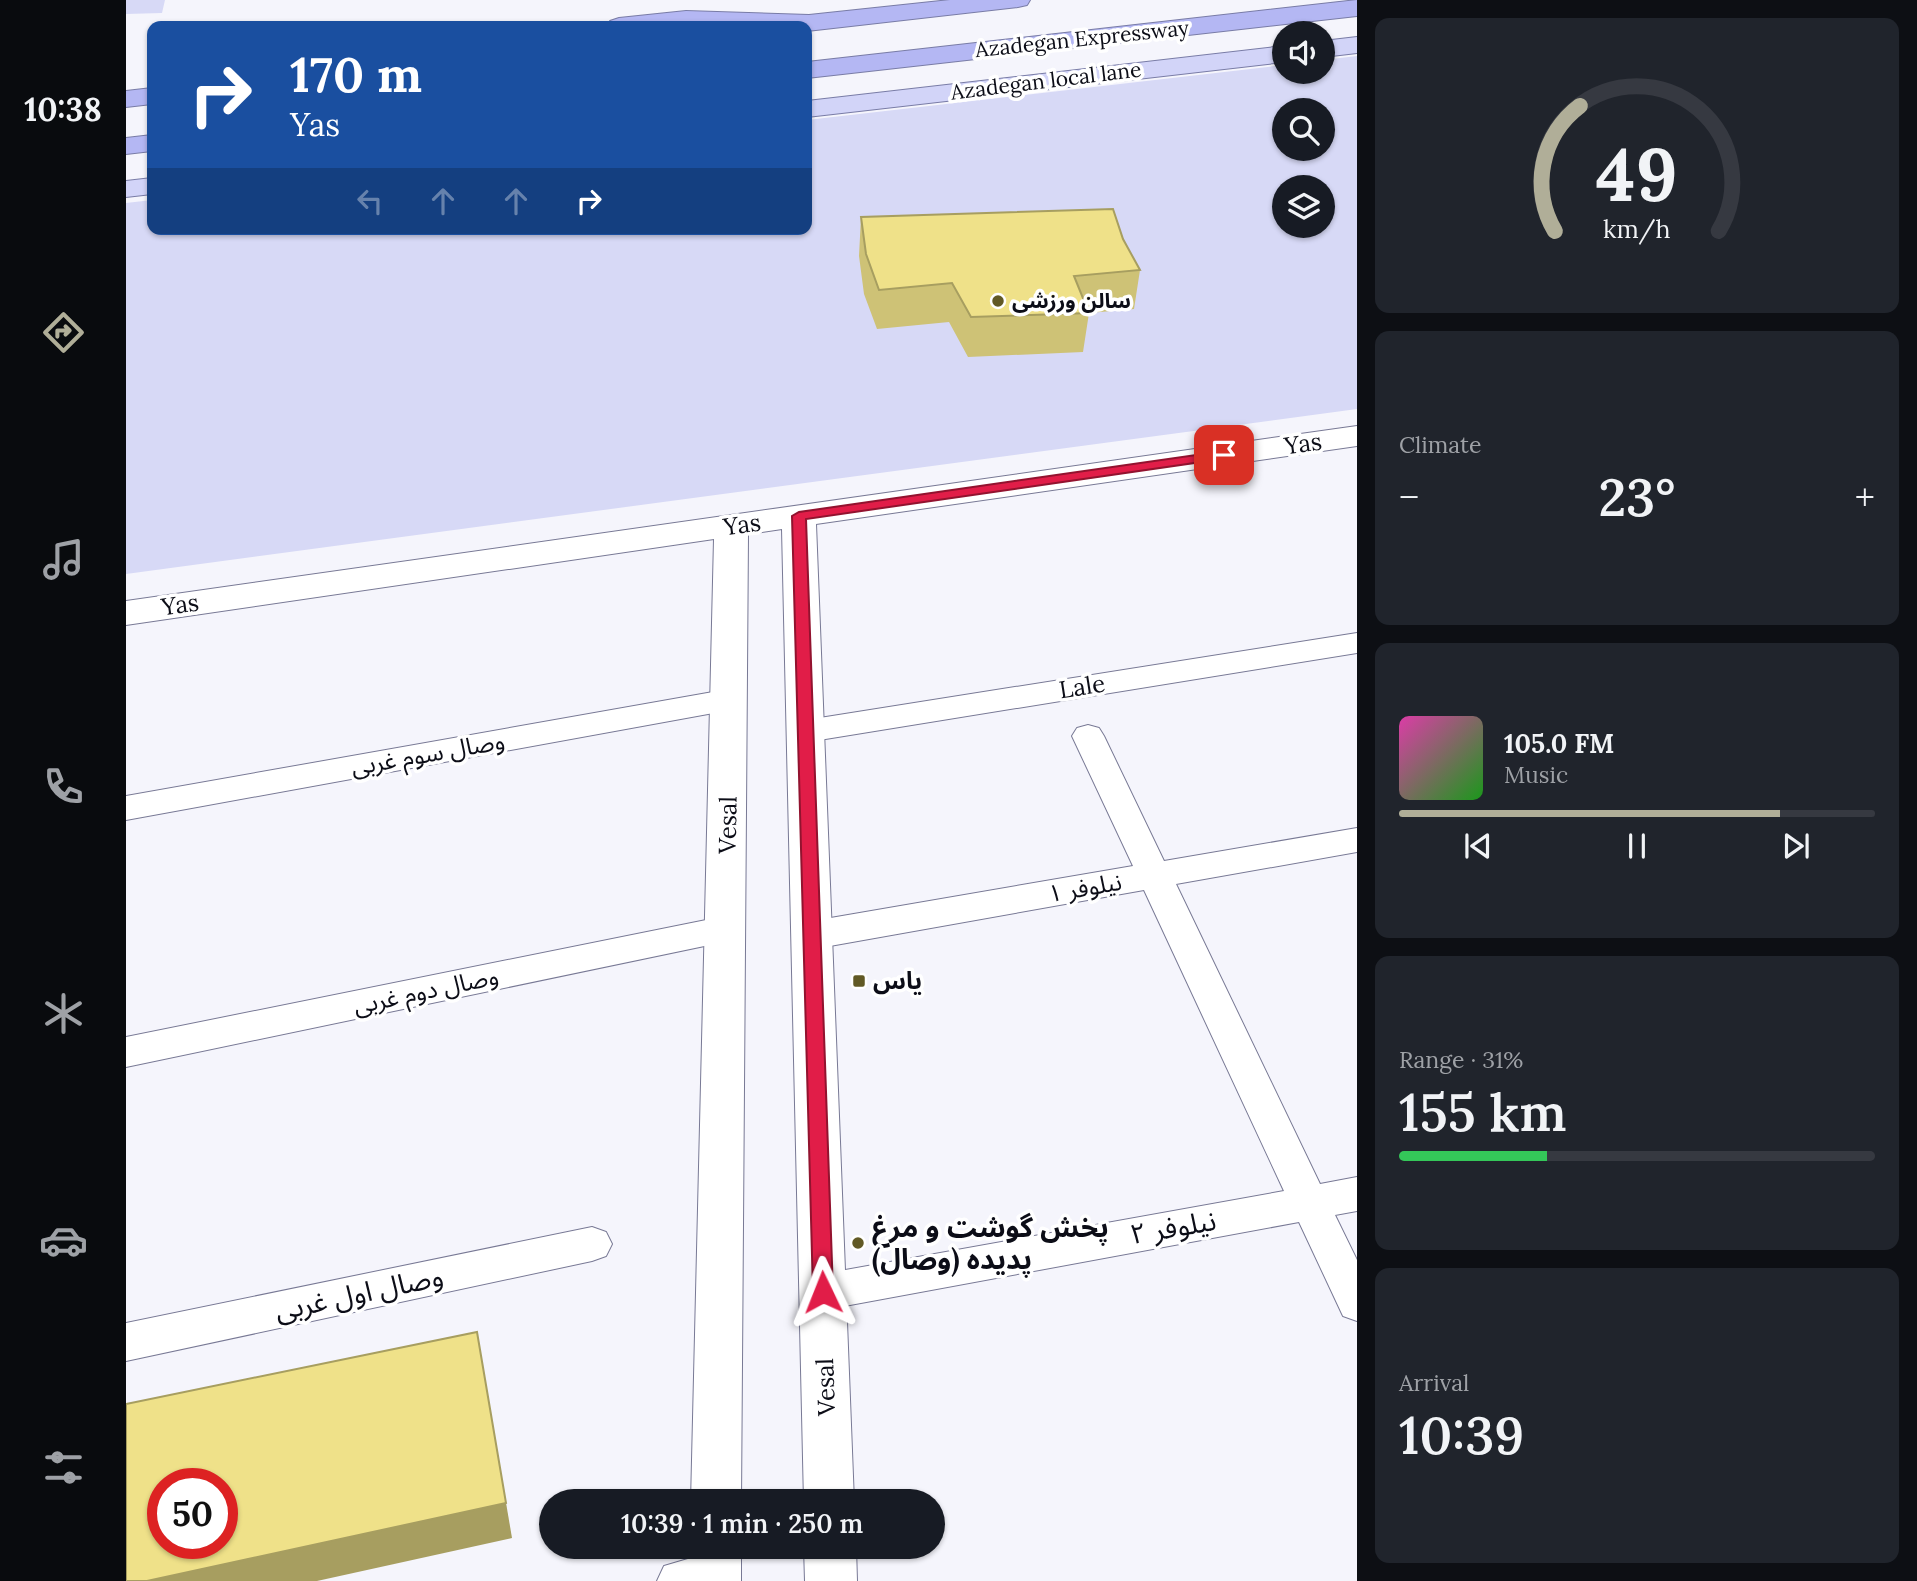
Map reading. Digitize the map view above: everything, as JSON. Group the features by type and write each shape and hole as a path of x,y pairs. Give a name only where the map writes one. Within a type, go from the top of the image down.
{"highway":[{"name":"Azadegan Expressway","path":"812,23 1018,0"},
{"name":"Azadegan Expressway","path":"812,69 1357,8"},
{"path":"667,21 774,21"},
{"path":"812,22 818,22"},
{"path":"126,79 147,77"},
{"path":"126,99 147,97"},
{"path":"126,146 147,144"}],"main road":[{"path":"1335,48 1357,45"},
{"name":"Azadegan local lane","path":"812,108 1272,55"},
{"path":"126,189 147,187"},
{"name":"Yas","path":"126,613 1357,436"},
{"name":"Vesal","path":"799,516 829,1489"},
{"name":"Vesal","path":"716,1489 731,526"},
{"path":"830,1559 831,1581"}],"street":[{"name":"Lale","path":"807,731 1357,643"},
{"name":"وصال سوم غربی","path":"126,808 730,700"},
{"path":"1088,736 1357,1303"},
{"name":"نیلوفر ۱","path":"813,935 1357,840"},
{"name":"وصال دوم غربی","path":"126,1052 726,929"},
{"name":"نیلوفر ۲","path":"823,1292 1357,1194"},
{"name":"وصال اول غربی","path":"126,1342 592,1244"}],"shaded area":[{"path":"126,0 165,0 162,13 126,14"},
{"path":"1357,56 1357,409 126,574 126,203 147,201 147,235 812,235 812,119 1272,66 1272,84 1335,84 1335,59"}],"building":[{"path":"1113,209 1123,239 1140,270 1074,276 1089,313 971,317 952,283 879,290 866,254 861,217"},
{"path":"477,1332 506,1503 147,1581 126,1581 126,1404"}],"place":[{"name":"سالن ورزشی","path":"998,301"},
{"name":"یاس","path":"859,981"},
{"name":"پخش گوشت و مرغ پدیده (وصال)","path":"858,1243"}],"route":[{"path":"823,1292 799,516 1224,455"}]}
